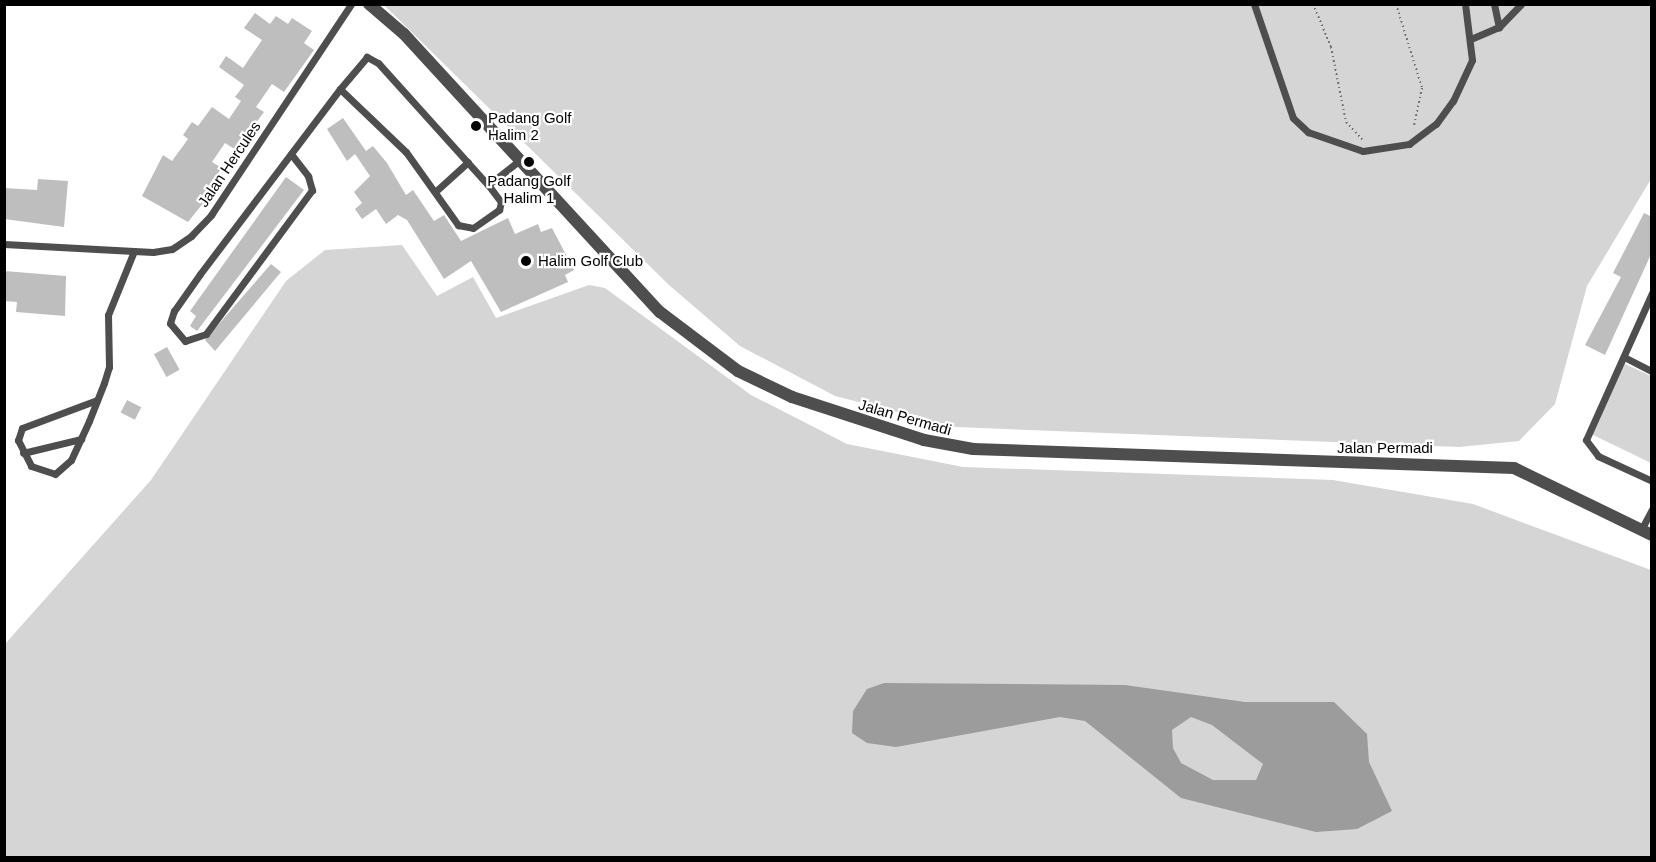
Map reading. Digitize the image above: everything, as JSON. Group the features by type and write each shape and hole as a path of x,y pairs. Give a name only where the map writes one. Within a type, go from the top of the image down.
{"street":[{"name":"Jalan Permadi","path":"369,4 404,34 669,320 738,371 842,415 973,449 1514,468 1646,532"}],"lane":[{"name":"Jalan Hercules","path":"4,244 134,251 171,249 211,215 351,4"},
{"path":"1254,4 1293,118 1308,132 1363,151 1409,144 1436,124 1453,102 1472,60 1473,38 1465,4"},
{"path":"1494,4 1499,27"},
{"path":"1473,38 1499,27 1521,4"},
{"path":"291,154 309,176 312,190 206,334 185,341 170,323 174,311 291,154 340,89 367,57 468,162 488,185 501,206 473,228 455,222 406,152 340,89"},
{"path":"488,185 520,160"},
{"path":"435,191 468,162"},
{"path":"97,400 22,428 23,453 31,466 55,474 71,460 97,400 109,367 108,315 134,251"},
{"path":"1652,293 1589,428 1588,447 1652,481"},
{"path":"1624,357 1652,371"},
{"path":"23,453 81,439"},
{"path":"1646,532 1652,509"}],"path":[{"path":"1313,4 1331,47 1346,122 1365,141 1363,151"},
{"path":"1396,4 1422,88 1409,144"}],"shaded area":[{"name":"Padang Golf Halim 1","path":"384,5 1651,5 1651,179 1587,286 1555,404 1519,441 1459,447 956,427 835,396 740,346 669,285"},
{"path":"402,245 437,296 473,277 496,318 589,285 605,288 751,395 847,444 963,467 1333,480 1473,504 1651,570 1651,857 5,857 5,644 151,480 286,281 325,250"},
{"path":"1623,363 1651,376 1651,463 1589,433"},
{"path":"884,683 1125,685 1245,702 1334,702 1367,734 1369,762 1392,811 1357,829 1316,832 1181,798 1085,721 1060,717 896,747 867,743 852,733 853,711 867,689","holes":["1191,717 1212,725 1263,764 1256,780 1213,780 1181,763 1173,748 1172,730"]}],"building":[{"path":"255,13 270,24 276,16 288,24 292,18 312,31 304,43 314,50 284,92 272,84 256,107 264,112 236,150 225,143 212,162 222,168 214,178 220,182 188,222 142,196 163,155 172,161 188,139 183,135 192,122 198,126 212,107 229,119 241,101 235,97 244,85 219,67 226,56 243,68 262,40 244,28"},
{"path":"343,118 366,151 373,146 387,163 406,195 413,190 434,221 444,215 461,241 508,218 515,234 538,224 541,232 552,228 574,270 565,275 568,282 501,312 471,261 444,279 407,220 398,215 386,224 376,209 362,219 355,209 362,203 354,192 370,176 355,154 347,161 327,129"},
{"path":"286,177 304,190 197,331 190,326 196,316 190,311"},
{"path":"38,179 68,181 64,227 4,219 4,188 37,190"},
{"path":"1644,213 1652,217 1652,252 1605,355 1585,345 1621,277 1613,273"},
{"path":"271,264 281,272 215,351 205,340"},
{"path":"4,271 66,276 65,316 16,312 17,302 4,301"},
{"path":"167,347 180,370 166,377 154,354"},
{"path":"127,400 141,407 135,420 121,412"}],"place":[{"name":"Padang Golf Halim 2","path":"476,126"},
{"name":"Padang Golf Halim 1","path":"529,162"},
{"name":"Halim Golf Club","path":"526,261"}]}
